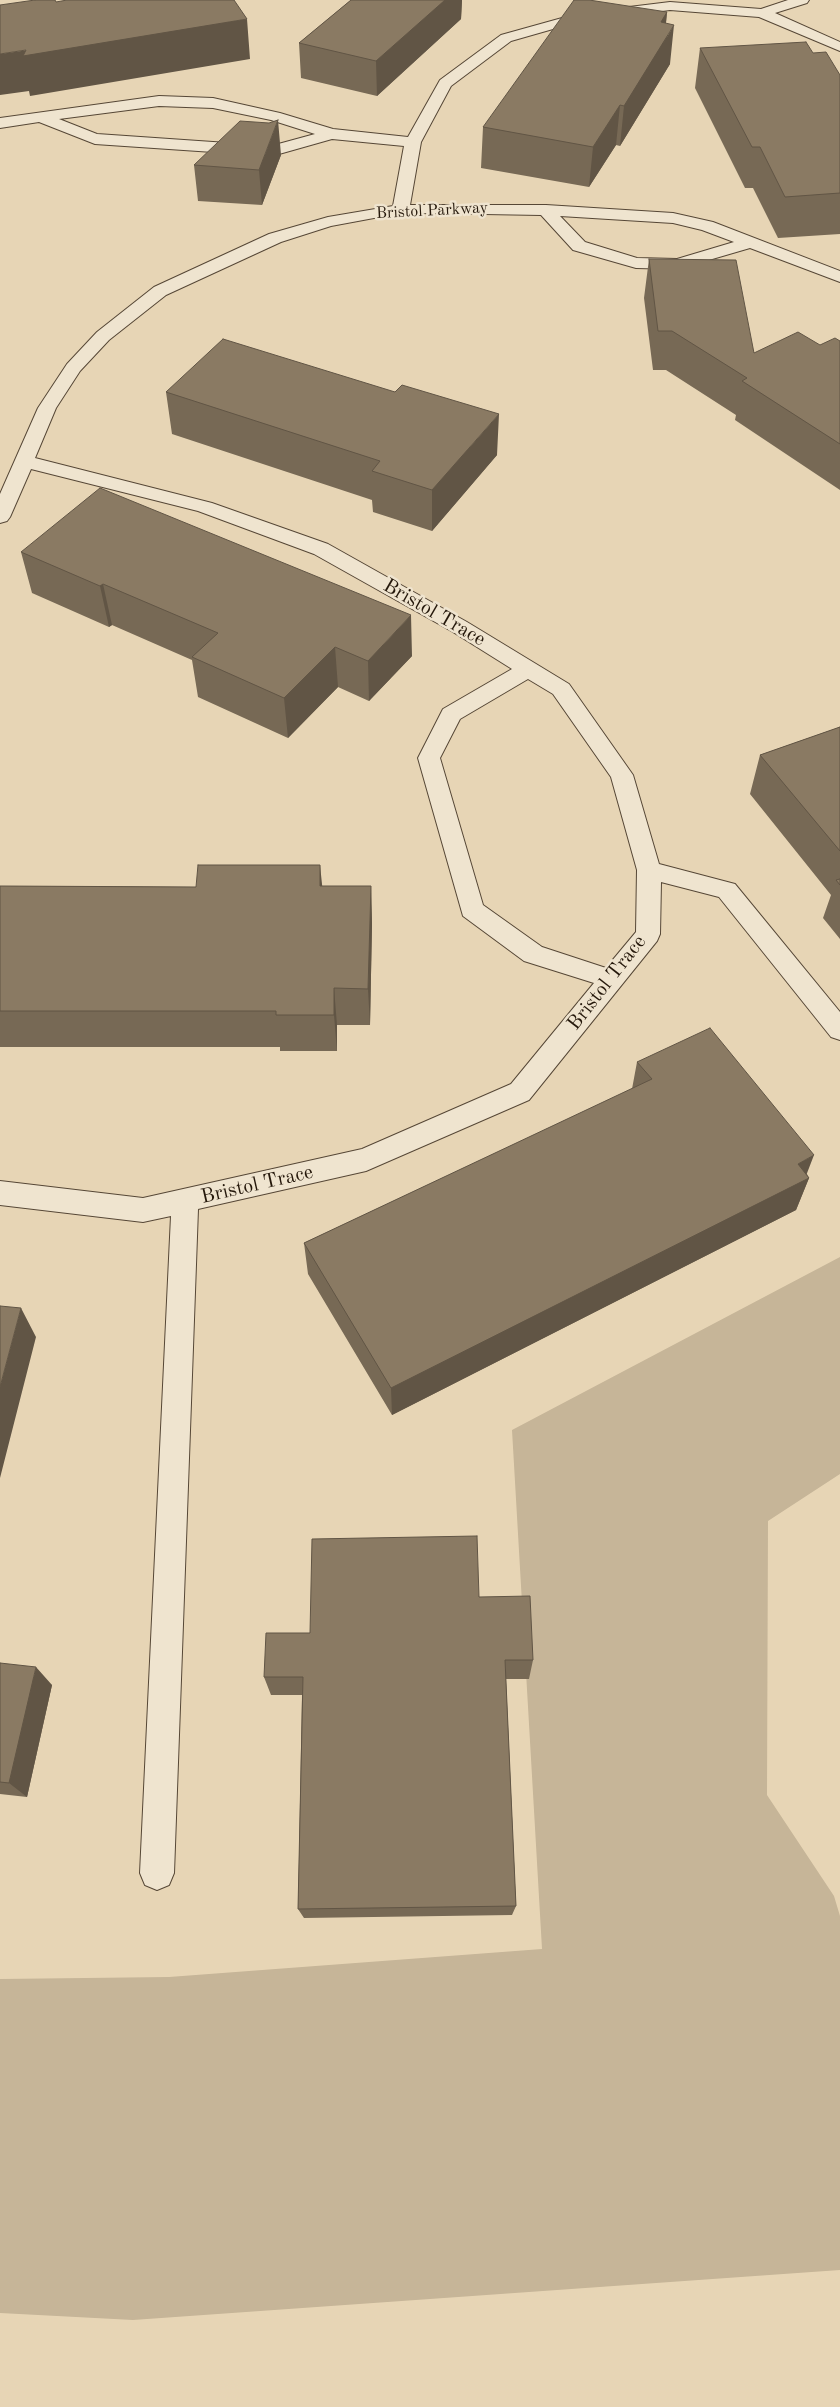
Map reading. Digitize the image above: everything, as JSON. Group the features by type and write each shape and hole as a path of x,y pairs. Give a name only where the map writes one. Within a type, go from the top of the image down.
{"street":[{"path":"762,13 802,0"},
{"path":"401,210 413,142 445,83 506,38 580,18 670,6 762,13 840,47"},
{"path":"0,123 159,101 213,103 275,116 331,134 413,142"},
{"path":"41,118 95,140 272,151 331,134"},
{"name":"Bristol Parkway","path":"0,517 47,408 73,368 103,336 160,291 275,238 328,222 374,213 445,208 546,210 674,218 707,226 840,277"},
{"path":"546,210 579,246 636,263 678,264 750,243"},
{"name":"Bristol Trace","path":"0,1193 143,1210 366,1160 520,1092 648,934 649,870 622,775 561,689 460,626 321,549 205,507 24,461"},
{"path":"528,669 450,714 429,758 472,910 532,954 611,980"},
{"path":"649,870 727,890 840,1030"},
{"path":"157,1873 185,1201"}],"shaded area":[{"path":"840,1257 840,1474 768,1521 767,1795 834,1896 840,1916 840,2270 133,2320 0,2313 0,1979 169,1977 542,1949 512,1430"}],"building":[{"path":"35,0 55,0 56,2 67,0 234,0 247,19 23,56 26,50 0,54 0,5"},
{"path":"351,0 445,0 376,61 299,43"},
{"path":"574,0 589,0 667,12 661,22 674,25 624,106 620,105 593,147 483,127"},
{"path":"806,42 813,53 826,52 840,75 840,193 785,197 760,147 752,147 700,48"},
{"path":"278,120 259,170 194,165 240,121 269,123"},
{"path":"649,259 736,260 754,353 798,332 820,345 835,338 840,341 840,444 742,381 747,378 672,331 658,331"},
{"path":"223,339 395,392 402,385 499,414 432,490 372,471 380,461 166,392"},
{"path":"100,488 411,615 368,661 335,647 284,698 192,657 218,633 103,584 100,586 21,552"},
{"path":"840,727 840,851 760,755"},
{"path":"198,865 320,865 320,886 371,886 368,989 334,988 334,1015 276,1015 276,1011 0,1011 0,886 196,887"},
{"path":"710,1028 814,1155 798,1164 809,1178 391,1388 304,1243 652,1079 637,1062"},
{"path":"0,1306 21,1308 0,1387"},
{"path":"477,1536 479,1597 530,1596 533,1660 505,1660 516,1906 298,1909 303,1677 264,1677 266,1633 310,1633 312,1539"},
{"path":"0,1663 36,1667 9,1783 0,1782"}]}
